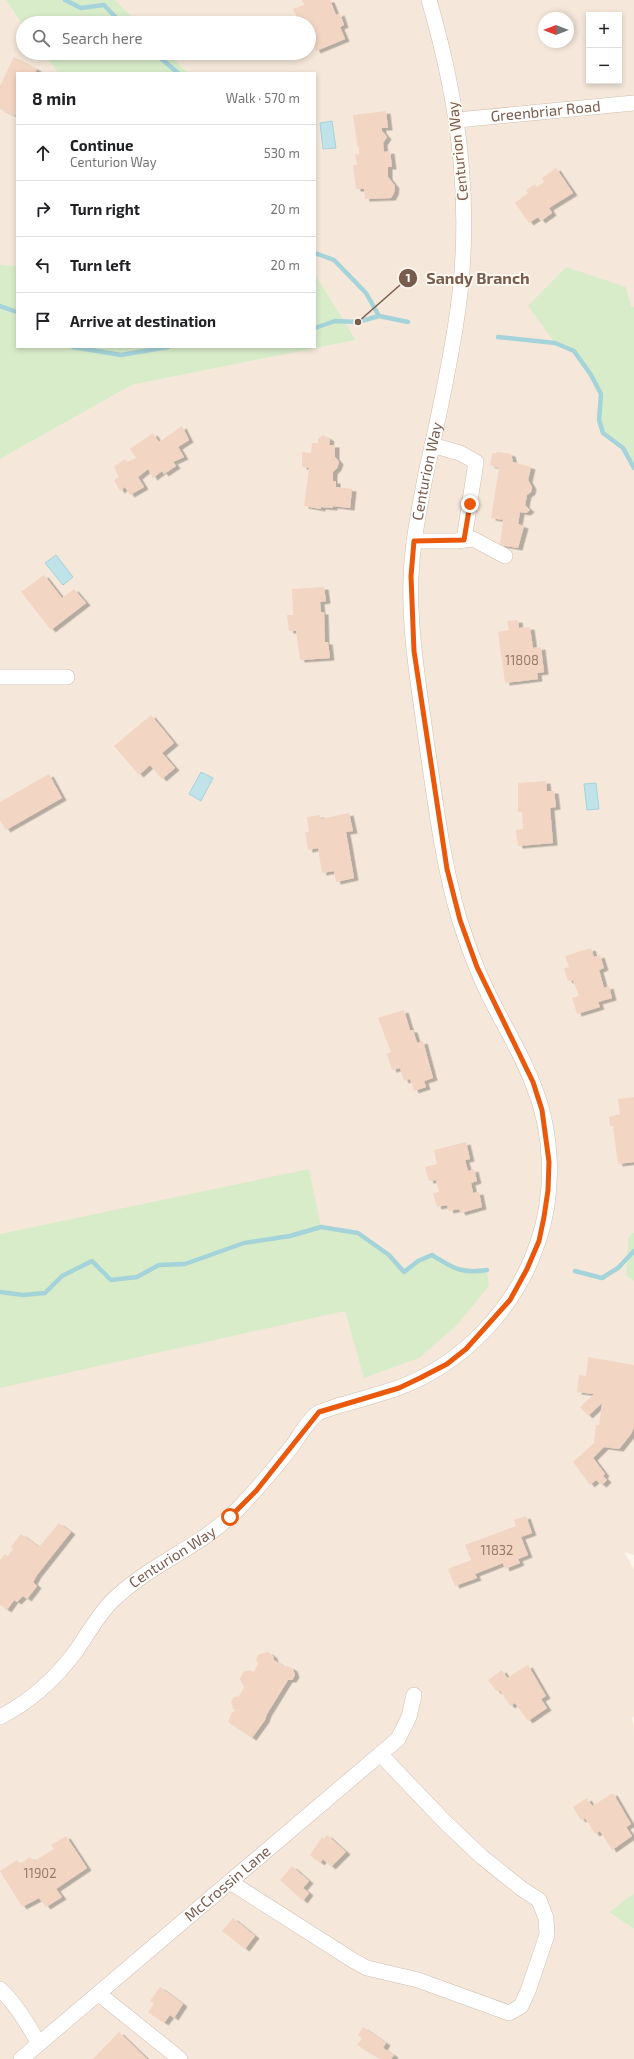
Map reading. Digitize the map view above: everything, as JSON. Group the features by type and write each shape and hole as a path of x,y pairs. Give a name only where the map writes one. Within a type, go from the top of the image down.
{"street":[{"name":"Centurion Way","path":"0,1717 31,1697 53,1678 72,1656 102,1612 117,1596 137,1579 204,1538 230,1517 256,1491 319,1412 399,1388 447,1364 466,1349 510,1300 527,1269 539,1241 548,1190 549,1162 547,1135 542,1110 533,1082 487,991 474,961 460,920 447,869 414,651 411,576 414,541 456,328 465,236 463,184 457,120 451,86 429,0"},
{"name":"Greenbriar Road","path":"457,120 634,103"},
{"path":"432,445 460,453 476,462 464,540"},
{"path":"414,541 464,540 473,538 505,556"},
{"path":"0,677 67,677"},
{"name":"McCrossin Lane","path":"21,2059 381,1755 398,1739 409,1717 414,1695"},
{"path":"230,1882 344,1956 367,1968 418,1980 509,2013 521,2006 528,1991 547,1935 546,1918 539,1900 522,1889 482,1857 446,1824 381,1755"},
{"path":"0,1989 20,2014 39,2044"},
{"path":"99,1994 180,2059"}],"shaded area":[{"path":"0,0 6,0 17,16 16,60 49,60 57,72 16,72 16,266 0,265"},
{"path":"115,0 634,0 634,1232 628,1238 626,1276 634,1281 634,1555 624,1552 634,1569 634,1716 632,1719 634,1729 634,1893 609,1912 634,1929 634,2059 0,2059 0,459 132,385 356,340 316,276 316,72 187,72 175,60 316,60 316,16 131,16"}],"green space":[{"path":"6,0 115,0 131,16 17,16"},
{"path":"49,60 175,60 187,72 57,72"},
{"path":"0,265 16,266 16,348 316,348 316,276 356,340 132,385 0,459"},
{"path":"566,267 626,287 631,307 634,307 634,468 623,448 603,433 599,420 601,394 591,375 574,351 555,343 528,306"},
{"path":"309,1169 321,1227 358,1233 389,1255 404,1272 418,1261 432,1255 458,1269 470,1271 487,1270 489,1286 457,1325 419,1358 364,1378 345,1311 0,1388 0,1234"},
{"path":"634,1232 634,1281 626,1276 628,1238"},
{"path":"634,1893 634,1929 609,1912"}],"water":[{"path":"332,121 336,148 323,149 320,123"},
{"path":"56,555 73,577 63,585 45,563"},
{"path":"201,772 213,778 201,801 189,794"},
{"path":"596,783 599,809 587,810 584,784"}],"building":[{"path":"302,0 330,0 336,15 340,13 344,25 340,27 345,39 316,51 316,16 296,16 293,9 304,5"},
{"path":"14,57 16,60 20,60 37,69 36,72 16,72 15,116 0,109 0,86"},
{"path":"386,111 388,128 382,128 382,131 387,137 383,143 384,152 390,151 392,167 388,167 388,177 395,186 394,193 391,198 365,199 364,189 356,189 353,165 357,165 355,154 359,154 359,148 357,145 353,115"},
{"path":"556,168 573,193 549,208 552,213 541,221 538,217 529,223 515,203 528,193 526,190 535,184 537,187 544,182 542,178"},
{"path":"182,426 189,440 178,447 184,457 173,462 176,466 164,474 162,471 153,478 148,469 138,477 144,487 130,495 125,487 120,491 114,480 119,477 114,467 125,459 127,462 136,458 130,449 153,433 159,442"},
{"path":"323,435 330,439 329,445 335,445 335,457 339,462 337,468 333,472 333,481 336,481 336,487 352,489 350,508 333,506 333,508 321,507 321,509 304,506 309,468 302,467 302,452 311,453 312,443 318,443 318,439"},
{"path":"498,452 511,454 513,462 531,467 528,480 532,487 531,492 527,495 525,505 530,510 526,513 520,512 518,524 524,526 518,548 500,545 503,520 491,518 499,468 490,465 492,454"},
{"path":"44,575 62,598 74,589 86,603 51,630 21,592"},
{"path":"324,587 326,601 320,602 321,612 324,612 325,642 328,642 330,658 300,660 296,631 289,631 287,615 293,615 292,589"},
{"path":"518,620 519,628 530,627 533,648 541,647 544,672 537,673 538,679 505,683 498,632 509,630 507,621"},
{"path":"151,715 174,743 162,753 175,768 162,779 150,765 139,775 114,746"},
{"path":"49,774 62,798 6,830 0,820 0,802"},
{"path":"546,781 547,791 554,791 556,807 550,808 553,843 518,846 516,830 523,829 522,812 518,812 518,783"},
{"path":"349,813 353,831 346,832 354,878 336,882 334,871 322,873 318,848 308,850 305,832 309,832 307,817 320,815 321,819"},
{"path":"591,948 594,957 600,955 604,968 599,970 604,988 609,986 612,998 598,1002 600,1007 577,1014 572,998 579,996 573,980 568,981 564,968 569,967 565,956"},
{"path":"404,1010 410,1030 413,1030 417,1043 423,1041 433,1078 424,1081 426,1087 414,1091 410,1079 404,1081 400,1068 392,1070 387,1054 391,1052 378,1018"},
{"path":"634,1097 634,1162 618,1164 613,1126 610,1126 609,1117 620,1114 618,1099"},
{"path":"466,1142 470,1159 465,1160 468,1171 474,1169 477,1181 471,1183 473,1193 479,1192 482,1207 461,1213 459,1209 449,1211 447,1205 437,1207 433,1193 439,1192 436,1180 429,1181 425,1167 437,1164 434,1150"},
{"path":"588,1357 634,1365 634,1427 631,1434 619,1449 604,1447 593,1458 605,1474 603,1476 607,1480 602,1485 596,1480 590,1485 573,1462 594,1443 596,1425 599,1425 602,1403 588,1416 580,1407 594,1394 577,1392 579,1375 586,1376"},
{"path":"526,1516 532,1533 521,1537 528,1555 518,1559 520,1563 505,1569 503,1563 475,1574 477,1578 455,1586 448,1569 471,1560 465,1545 516,1526 514,1520"},
{"path":"59,1523 71,1532 37,1575 33,1582 37,1586 27,1599 23,1596 17,1602 14,1600 7,1610 0,1605 0,1560 5,1554 8,1556 13,1549 11,1547 21,1534 39,1547"},
{"path":"268,1652 273,1656 274,1660 285,1667 288,1666 293,1669 295,1675 292,1680 288,1680 267,1714 265,1720 252,1738 228,1722 232,1712 236,1711 233,1709 231,1702 234,1697 239,1696 244,1687 240,1679 243,1672 250,1670 254,1672 258,1664 256,1659 259,1654"},
{"path":"528,1665 546,1696 541,1699 547,1708 528,1721 515,1703 510,1706 500,1690 497,1692 488,1680 502,1670 507,1678"},
{"path":"613,1793 631,1824 626,1827 632,1836 612,1850 600,1831 595,1834 585,1818 581,1820 573,1807 587,1798 592,1806"},
{"path":"327,1835 346,1852 331,1867 323,1859 320,1863 310,1855 322,1837 324,1839"},
{"path":"66,1836 87,1868 56,1889 62,1897 46,1907 39,1898 22,1907 0,1871 17,1860 20,1864 30,1857 34,1861 54,1849 51,1845"},
{"path":"292,1866 309,1881 303,1888 309,1893 303,1901 280,1880"},
{"path":"233,1918 255,1936 245,1949 222,1931"},
{"path":"160,1987 183,2004 174,2018 170,2015 164,2023 148,2012 154,2004 150,2001"},
{"path":"363,2027 386,2043 383,2048 394,2055 391,2059 380,2059 357,2045 362,2038 358,2035"},
{"path":"119,2032 147,2059 93,2059"}],"waterway":[{"path":"65,0 81,8 104,5 114,16"},
{"path":"163,60 177,72"},
{"path":"316,253 334,260 366,293 379,316"},
{"path":"0,306 16,312"},
{"path":"316,328 335,321 358,322 379,316 408,322"},
{"path":"498,337 555,343 574,351 591,375 601,394 599,420 603,433 623,448 634,468"},
{"path":"79,348 121,355 162,348"},
{"path":"0,1292 23,1295 45,1293 62,1276 92,1261 111,1280 137,1277 159,1265 185,1264 244,1243 290,1236 321,1227 358,1233 389,1255 404,1272 418,1261 432,1255 458,1269 470,1271 487,1270"},
{"path":"575,1271 602,1278 618,1268 634,1251"}],"place":[{"name":"Sandy Branch","path":"358,322"}],"route":[{"path":"230,1517 256,1491 319,1412 399,1388 447,1364 466,1349 489,1326 510,1300 527,1269 539,1241 548,1190 549,1162 547,1135 542,1110 533,1082 487,991 460,920 447,869 430,769 414,651 411,617 411,576 414,541 464,540 470,504"}]}
